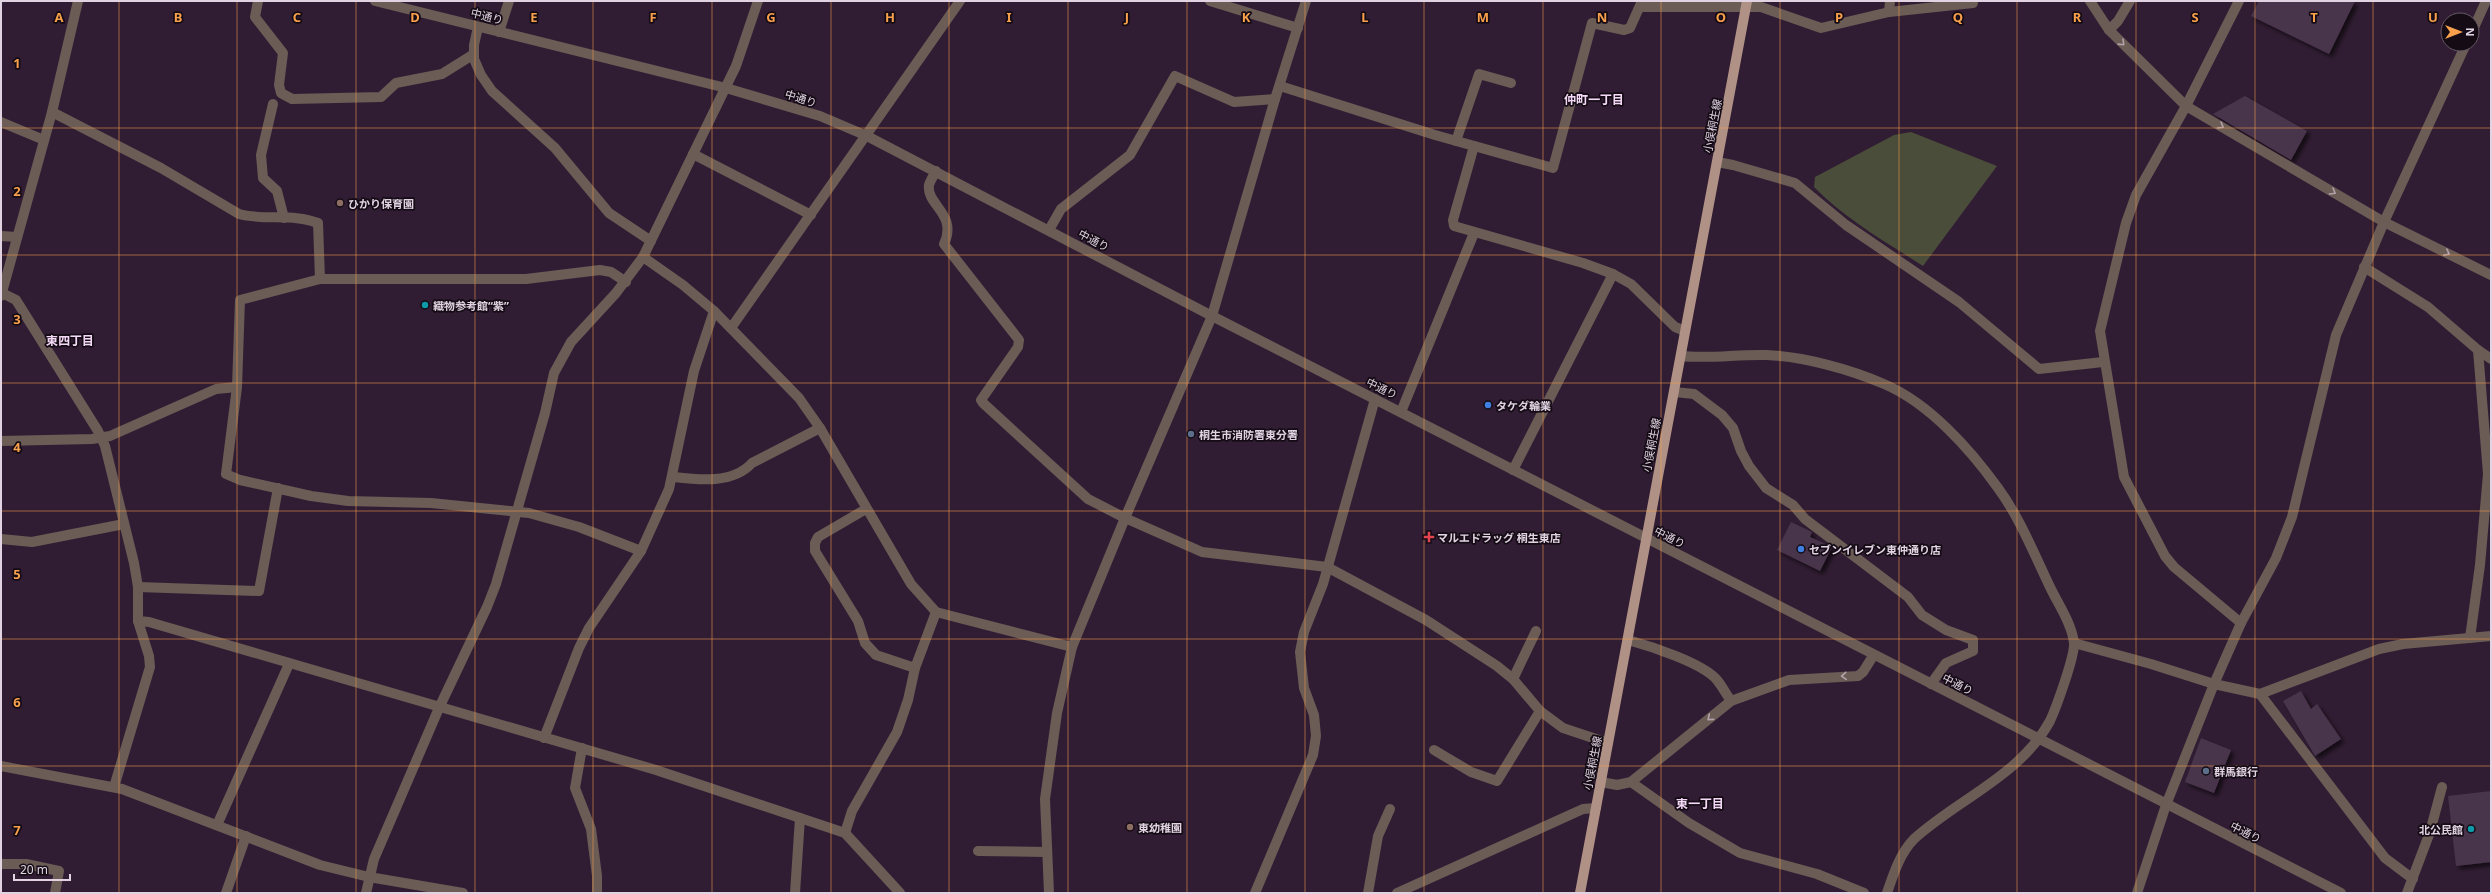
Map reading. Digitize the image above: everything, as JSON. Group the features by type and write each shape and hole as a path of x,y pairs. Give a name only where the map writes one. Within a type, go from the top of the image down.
{"main road":[{"name":"小俣桐生線","path":"1580,893 1747,4"}],"street":[{"path":"78,1 52,112 1,295 16,300 102,438 124,524 138,587 138,621 149,656 148,676 114,787"},
{"path":"258,1 255,15 256,20 283,53 279,85 280,93 292,99 381,97 396,83 442,74 474,54"},
{"name":"中通り","path":"375,1 726,88 820,116 867,136 1212,316 1874,656 2341,893"},
{"path":"499,32 509,1"},
{"path":"366,893 374,860 439,708 488,607 545,413 554,373 571,342 626,282 643,257 736,66 758,1"},
{"path":"731,328 867,136 960,1"},
{"path":"1210,1 1298,28"},
{"path":"1049,893 1045,799 1056,713 1072,647 1125,518 1212,316 1275,99 1306,1"},
{"path":"1889,12 1890,1"},
{"path":"2090,1 2109,30 2186,106 2384,222 2491,275"},
{"path":"2109,30 2118,21 2130,1"},
{"path":"2239,1 2186,106 2136,195 2126,223 2100,331 2103,362 2124,477 2165,556 2174,567 2240,623"},
{"path":"2480,14 2486,1"},
{"path":"1280,86 1456,141 1553,168 1592,23 1624,30 1630,28 1641,4 1747,4 1761,7 1821,28 1889,12 1973,3"},
{"path":"478,27 474,54 481,75 492,92 555,148 609,213 651,241"},
{"path":"2137,893 2166,805 2214,684 2240,623 2276,558 2292,517 2332,346 2364,267 2462,52"},
{"path":"1456,141 1479,74 1511,83"},
{"path":"1049,230 1061,209 1130,155 1175,76 1234,102 1275,99"},
{"path":"273,104 260,155 264,180 277,191 284,218"},
{"path":"52,112 161,168 239,214 249,217 284,218 318,223 320,279"},
{"path":"1,122 44,140"},
{"path":"1474,146 1453,220 1454,226 1569,259 1613,274 1631,284 1675,326 1685,331"},
{"path":"693,154 811,215"},
{"path":"1717,162 1733,165 1795,184 1846,225 1959,302 2039,369 2103,362"},
{"path":"936,171 929,186 931,195 946,220 948,233 944,244 1019,340 1018,348 982,400 983,403 1088,499 1125,518 1202,552 1327,567 1426,620 1497,666 1513,679 1540,711 1563,728 1608,744"},
{"path":"1401,412 1474,232"},
{"path":"1,236 17,237"},
{"path":"643,257 683,285 714,311 799,398 820,428 866,510 911,584 936,612 1072,647"},
{"path":"2364,267 2428,306 2478,350 2491,359"},
{"path":"626,282 611,272 600,270 526,279 320,279 240,300 237,387 226,474 240,480 348,501 438,505 516,512 547,517 579,527 641,551"},
{"path":"1513,470 1613,274"},
{"path":"544,738 582,642 641,551 674,477 694,371 714,311"},
{"path":"2470,638 2480,565 2489,474 2478,350"},
{"path":"1681,356 1766,355 1787,357 1869,379 1914,398 1953,435 1998,488 2024,533 2068,625 2074,643 2062,693 2050,720 2038,739 1998,777 1913,840 1896,867 1887,893"},
{"path":"1,441 102,438 120,433 216,389 237,387"},
{"path":"1674,392 1694,394 1722,415 1733,428 1741,451 1749,466 1766,488 1793,505 1805,519 1908,597 1922,615 1946,630 1973,640 1973,651 1946,663 1931,684"},
{"path":"1255,893 1313,755 1316,736 1314,715 1304,688 1300,652 1304,632 1327,567 1375,399"},
{"path":"674,477 710,479 724,478 746,470 752,464 820,428"},
{"path":"138,587 259,591 278,488"},
{"path":"866,510 818,537 814,543 815,551 858,621 864,643 876,655 915,668"},
{"path":"1,539 32,542 124,524"},
{"path":"845,833 852,812 897,732 908,700 915,668 936,612"},
{"path":"138,621 149,622 439,708 656,770 845,833 900,893"},
{"path":"1513,679 1536,631"},
{"path":"2074,643 2151,664 2214,684 2260,694 2379,650 2403,644 2491,636"},
{"path":"1628,640 1650,647 1708,672 1717,680 1731,700"},
{"path":"1601,782 1617,785 1630,782 1731,700 1789,680 1858,676 1863,672 1874,656"},
{"path":"217,825 289,664"},
{"path":"2260,694 2385,858 2413,879"},
{"path":"1434,750 1471,772 1497,781 1540,711"},
{"path":"582,748 575,788 591,829 597,876 596,893"},
{"path":"1,766 114,787 320,865 369,877 463,893"},
{"path":"1630,782 1689,823 1740,853 1817,874 1864,893"},
{"path":"2407,893 2430,832 2442,788"},
{"path":"1397,893 1583,809 1596,808"},
{"path":"1368,893 1378,836 1390,809"},
{"path":"795,893 800,818"},
{"path":"226,893 246,836"},
{"path":"978,851 1047,852"},
{"path":"1,864 26,864 59,871 55,893"}],"green space":[{"path":"1911,132 1997,166 1923,266 1852,220 1814,187 1815,177 1894,135"}],"building":[{"path":"2259,1 2355,1 2329,54 2251,16"},
{"path":"2245,96 2307,131 2291,160 2213,114"},
{"path":"1791,522 1812,532 1810,537 1832,547 1820,571 1777,550"},
{"path":"2301,691 2311,709 2317,704 2341,739 2315,756 2283,701"},
{"path":"2201,738 2231,750 2214,793 2185,782"},
{"name":"北公民館","path":"2491,791 2491,862 2456,866 2448,796"}],"place":[{"name":"ひかり保育園","path":"340,203"},
{"name":"織物参考館“紫”","path":"425,305"},
{"name":"タケダ輪業","path":"1488,405"},
{"name":"桐生市消防署東分署","path":"1191,434"},
{"name":"マルエドラッグ 桐生東店","path":"1429,537"},
{"name":"セブンイレブン東仲通り店","path":"1801,549"},
{"name":"群馬銀行","path":"2206,771"},
{"name":"東幼稚園","path":"1130,827"},
{"name":"北公民館","path":"2471,829"}],"district":[{"name":"仲町一丁目","path":"1594,99"},
{"name":"東四丁目","path":"70,340"},
{"name":"東一丁目","path":"1700,803"}]}
